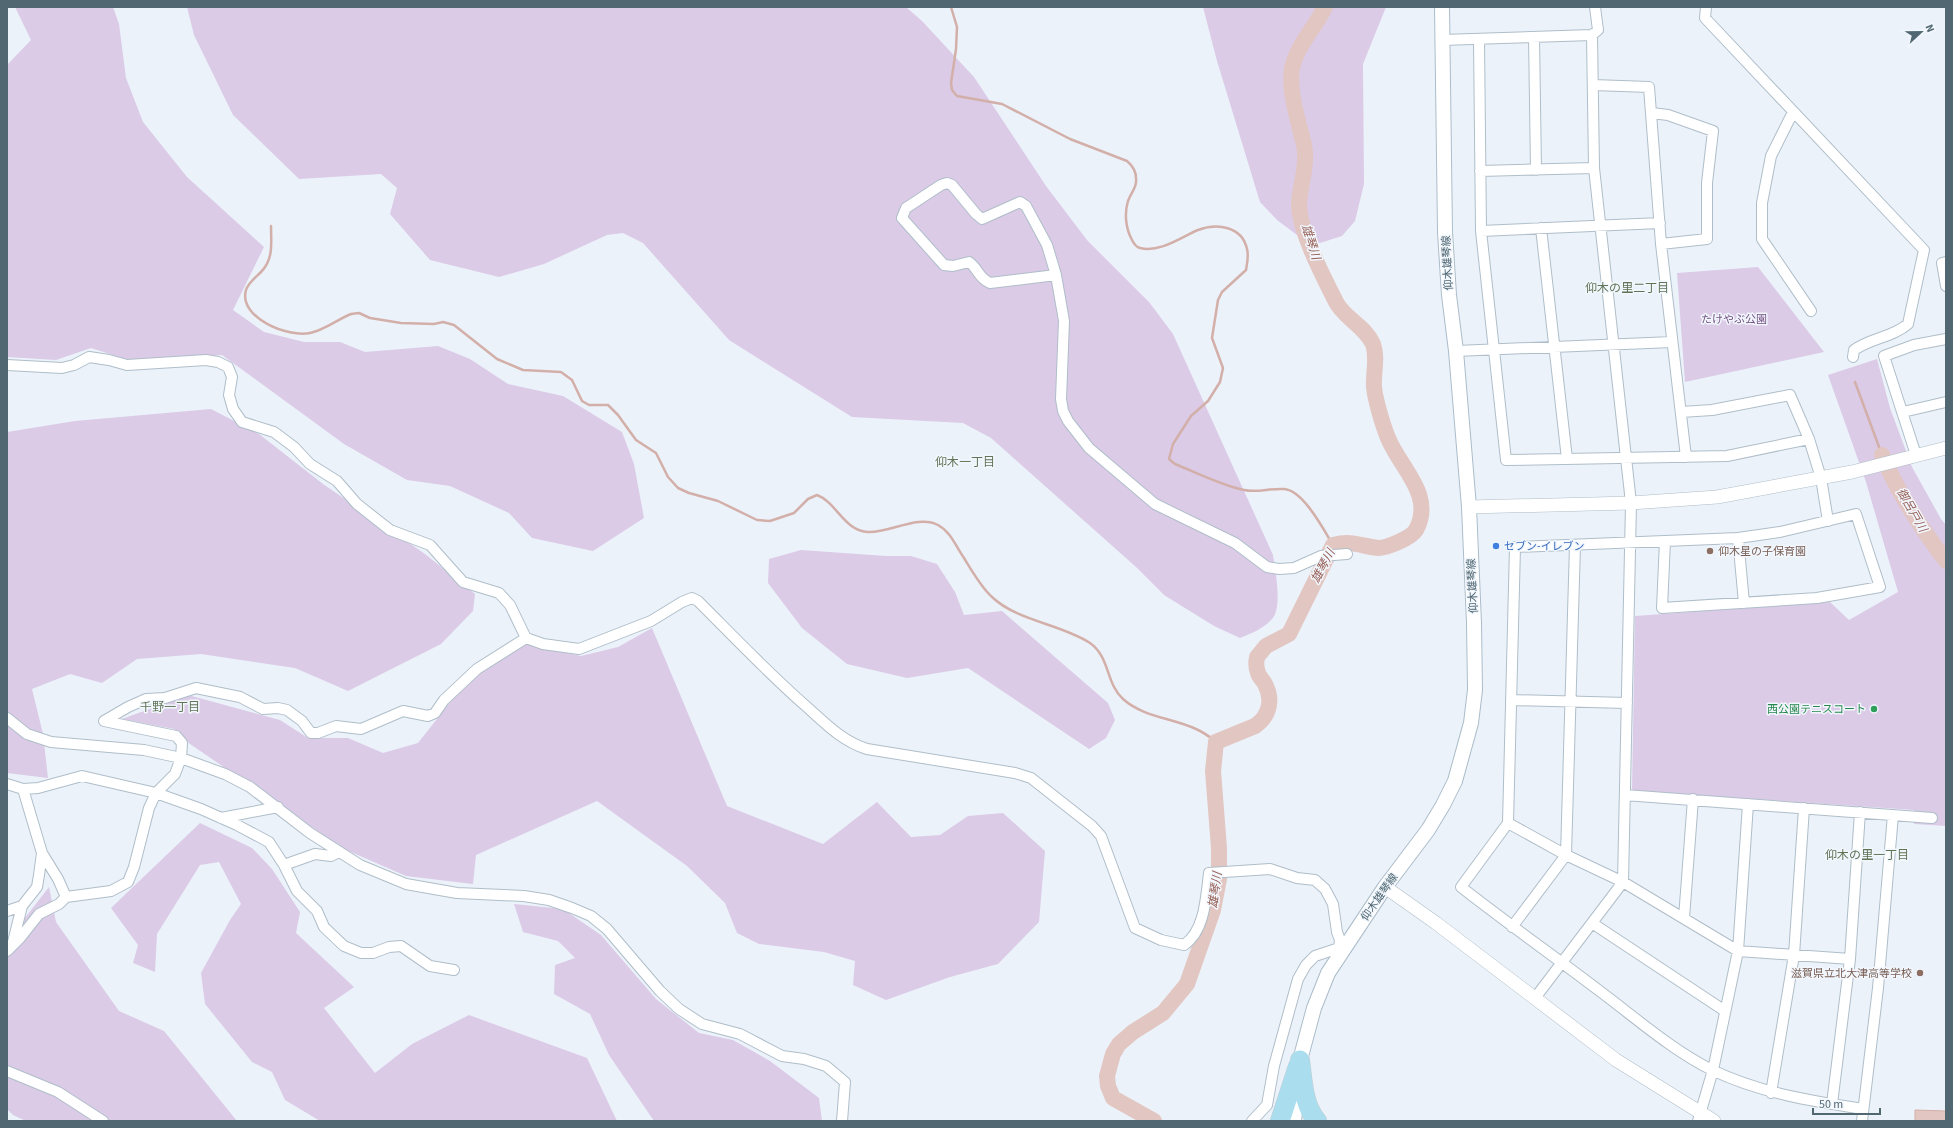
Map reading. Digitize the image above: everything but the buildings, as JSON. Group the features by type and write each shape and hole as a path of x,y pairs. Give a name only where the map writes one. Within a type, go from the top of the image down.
{"highway":[{"path":"1280,1121 1300,1060"},
{"path":"1300,1060 1306,1100 1310,1112 1317,1121"}],"main road":[{"name":"仰木雄琴線","path":"1294,1121 1300,1060 1314,1008 1328,973 1341,949 1428,830 1443,805 1455,781 1471,723 1475,690 1468,507 1456,351 1449,295 1445,232 1442,7"}],"street":[{"path":"1442,40 1592,35 1598,30 1595,7"},
{"path":"1706,7 1705,18 1924,250 1908,324 1901,330 1864,343 1854,350 1853,357"},
{"path":"1535,998 1623,882 1631,503 1594,168 1592,35"},
{"path":"1534,37 1536,170"},
{"path":"1479,39 1481,231 1506,460 1727,456 1809,439"},
{"path":"1592,85 1649,88 1661,244 1686,457"},
{"path":"1793,112 1770,156 1762,204 1762,239 1811,311"},
{"path":"1652,113 1668,115 1713,131 1707,183 1707,239 1661,244"},
{"path":"1480,171 1594,168"},
{"path":"1056,275 990,283 982,279 974,266 969,262 953,266 944,265 902,218 903,212 941,185 947,183 952,185 982,219 1020,202 1026,206 1047,246 1056,275 1064,321 1061,399 1063,411 1068,421 1089,448 1155,504 1235,543 1267,567 1279,569 1294,568 1321,556 1347,554"},
{"path":"1481,231 1660,223"},
{"path":"1541,228 1567,459"},
{"path":"1946,262 1942,263 1946,286"},
{"path":"1916,455 1884,356 1914,345 1946,339"},
{"path":"1456,351 1672,342"},
{"path":"7,365 62,368 74,365 89,357 127,365 206,360 223,364 228,367 232,377 229,395 233,409 242,422 274,432 294,447 310,464 336,481 357,504 390,530 430,545 463,582 499,593 510,605 526,638 543,644 579,649 651,620 682,602 692,598 698,601 789,691 842,738 853,745 866,749 1015,773 1031,778 1092,826 1101,836 1135,928 1157,939 1184,945 1191,940 1205,904 1209,873 1270,869 1297,878 1315,880 1325,888 1333,904 1341,949 1315,956 1306,965 1298,979 1274,1066 1267,1105 1252,1121"},
{"path":"1680,412 1712,410 1790,395 1809,439 1821,478 1828,521"},
{"path":"1903,412 1946,402"},
{"path":"1468,507 1631,503 1717,497 1852,472 1946,448"},
{"path":"1665,541 1662,608 1817,598 1880,587 1856,514 1780,532 1738,538 1515,547 1508,823 1461,887 1512,927 1562,962 1683,1054 1713,1070 1771,1093 1863,1109"},
{"path":"1738,538 1744,603"},
{"path":"1512,927 1566,855 1574,545"},
{"path":"9,949 39,914 59,904 66,897 111,891 128,882 134,867 149,808 156,793 175,774 181,758 182,743 176,736 104,721 128,707 146,699 165,698 196,688 240,697 263,709 278,708 288,710 302,721 311,733 318,733 336,726 361,729 403,711 428,716 435,712 444,700 477,669 526,638"},
{"path":"1511,700 1626,703"},
{"path":"7,718 27,734 51,742 144,750 181,758 225,774 250,787 310,833 360,865 406,884 457,893 524,896 548,900 591,916 607,929 621,944 660,991 679,1009 702,1024 740,1034 782,1056 804,1059 826,1066 845,1082 842,1121"},
{"path":"7,784 23,789 38,788 82,776 156,793 221,818 268,842 284,864 297,891 317,911 324,927 344,946 361,953 373,953 388,947 401,946 430,966 454,970"},
{"path":"23,789 42,853 58,878 66,897"},
{"path":"1625,795 1932,818"},
{"path":"1684,918 1693,800"},
{"path":"1699,1117 1713,1070 1738,951 1748,804"},
{"path":"221,818 278,807"},
{"path":"1771,1093 1794,955 1804,808"},
{"path":"1832,1104 1850,959 1860,812"},
{"path":"1862,1121 1878,988 1893,815"},
{"path":"1508,823 1566,855 1623,882 1738,951 1850,959"},
{"path":"284,864 315,854 331,856 339,852"},
{"path":"9,949 22,906 37,887 42,853"},
{"path":"1385,887 1436,923 1616,1060 1699,1117 1714,1121"},
{"path":"7,911 22,906"},
{"path":"1592,923 1725,1011"},
{"path":"7,1071 58,1092 103,1121"}],"green space":[{"path":"15,7 113,7 119,24 126,78 143,122 187,177 264,247 233,310 264,332 304,342 340,342 365,352 438,346 470,359 508,384 563,396 622,432 634,464 644,518 593,551 532,538 509,513 450,486 407,480 344,444 222,355 132,361 91,348 56,360 7,357 7,65 31,40"},
{"path":"187,7 906,7 922,21 974,77 1046,186 1087,240 1149,302 1173,334 1273,555 1278,597 1277,606 1272,619 1257,630 1240,638 1214,626 1164,595 1136,567 991,438 963,423 852,417 729,340 643,243 623,233 607,235 544,264 499,277 430,260 390,214 397,188 381,174 299,179 233,115 194,35"},
{"path":"1203,7 1386,7 1363,64 1364,184 1355,221 1342,236 1320,243 1301,238 1277,220 1260,202 1217,61"},
{"name":"たけやぶ公園","path":"1758,267 1824,352 1685,382 1677,273"},
{"path":"1877,359 1890,408 1912,467 1941,519 1946,525 1946,826 1914,824 1914,810 1635,791 1632,789 1635,616 1830,602 1849,620 1898,592 1866,482 1828,375"},
{"path":"211,409 259,434 323,484 425,554 475,594 473,611 441,644 348,691 295,668 201,654 137,659 102,683 70,674 32,689 43,734 48,778 7,773 7,432 75,421"},
{"path":"801,550 886,556 911,556 937,564 955,592 964,615 1002,611 1108,703 1115,720 1106,738 1089,749 968,668 907,678 847,664 802,628 768,583 769,559"},
{"path":"652,628 727,806 823,844 877,802 911,837 940,835 968,816 1003,813 1045,851 1039,922 998,964 950,977 886,1000 853,985 855,961 824,952 759,944 737,933 725,903 687,866 597,801 476,855 473,884 406,876 344,849 190,744 174,729 122,719 188,695 280,720 308,738 348,738 383,753 418,743 474,672 522,643 581,656 618,647"},
{"path":"200,823 252,848 272,869 300,912 296,933 354,987 324,1008 375,1073 412,1044 469,1015 587,1058 617,1121 320,1121 285,1100 272,1072 252,1062 205,1004 201,973 230,920 241,904 219,862 200,865 157,934 155,972 133,963 138,945 111,908"},
{"path":"49,887 56,922 119,1011 164,1031 237,1121 26,1121 13,1115 7,1109 7,941"},
{"path":"514,904 563,909 601,935 656,999 699,1033 733,1040 770,1061 819,1098 822,1121 654,1121 609,1055 590,1014 554,994 555,965 575,958 558,941 523,932"}],"shaded area":[{"path":"1915,1110 1946,1111 1946,1121 1915,1121"}],"waterway":[{"path":"951,7 957,27 956,49 951,83 952,90 957,96 1002,104 1070,139 1127,161 1131,165 1136,176 1136,184 1129,199 1126,211 1127,226 1130,236 1136,246 1148,249 1155,248 1170,244 1198,230 1213,227 1228,228 1240,235 1244,241 1248,254 1246,270 1222,292 1218,300 1212,338 1223,368 1220,382 1208,401 1191,416 1173,444 1169,459 1175,464 1236,488 1249,491 1279,489 1291,491 1305,503 1319,521 1333,545"},
{"name":"雄琴川","path":"1154,1121 1113,1098 1108,1086 1107,1076 1113,1054 1119,1044 1133,1032 1163,1013 1187,984 1213,910 1219,879 1219,848 1213,771 1216,742 1255,726 1267,712 1269,707 1269,695 1265,684 1257,671 1257,657 1266,646 1289,634 1333,545 1346,543 1378,548 1387,546 1398,542 1413,533 1416,530 1421,517 1419,493 1414,482 1393,449 1384,427 1374,387 1375,360 1373,344 1365,332 1344,313 1336,302 1313,254 1300,215 1299,204 1305,153 1291,87 1292,68 1294,60 1302,44 1325,7"},
{"path":"271,226 271,250 268,262 246,290 246,300 250,309 257,317 267,324 290,332 301,334 310,333 316,332 346,316 359,313 370,318 401,323 434,324 443,322 454,325 497,359 523,370 561,372 572,380 582,401 589,405 608,405 618,415 636,440 656,453 668,477 678,488 689,493 718,501 757,520 770,521 794,513 808,499 817,495 830,503 852,526 867,532 875,532 921,522 930,522 938,525 950,536 984,589 1002,605 1014,612 1066,631 1090,643 1101,656 1113,686 1123,699 1139,710 1196,729 1216,742"},
{"path":"1855,382 1882,455"},
{"name":"御呂戸川","path":"1882,455 1911,510 1927,536 1946,561"}],"place":[{"name":"セブン-イレブン","path":"1496,546"},
{"name":"仰木星の子保育園","path":"1710,551"},
{"name":"西公園テニスコート","path":"1874,709"},
{"name":"滋賀県立北大津高等学校","path":"1920,973"}],"district":[{"name":"仰木の里二丁目","path":"1627,288"},
{"name":"仰木一丁目","path":"965,462"},
{"name":"千野一丁目","path":"170,707"},
{"name":"仰木の里一丁目","path":"1867,855"}]}
